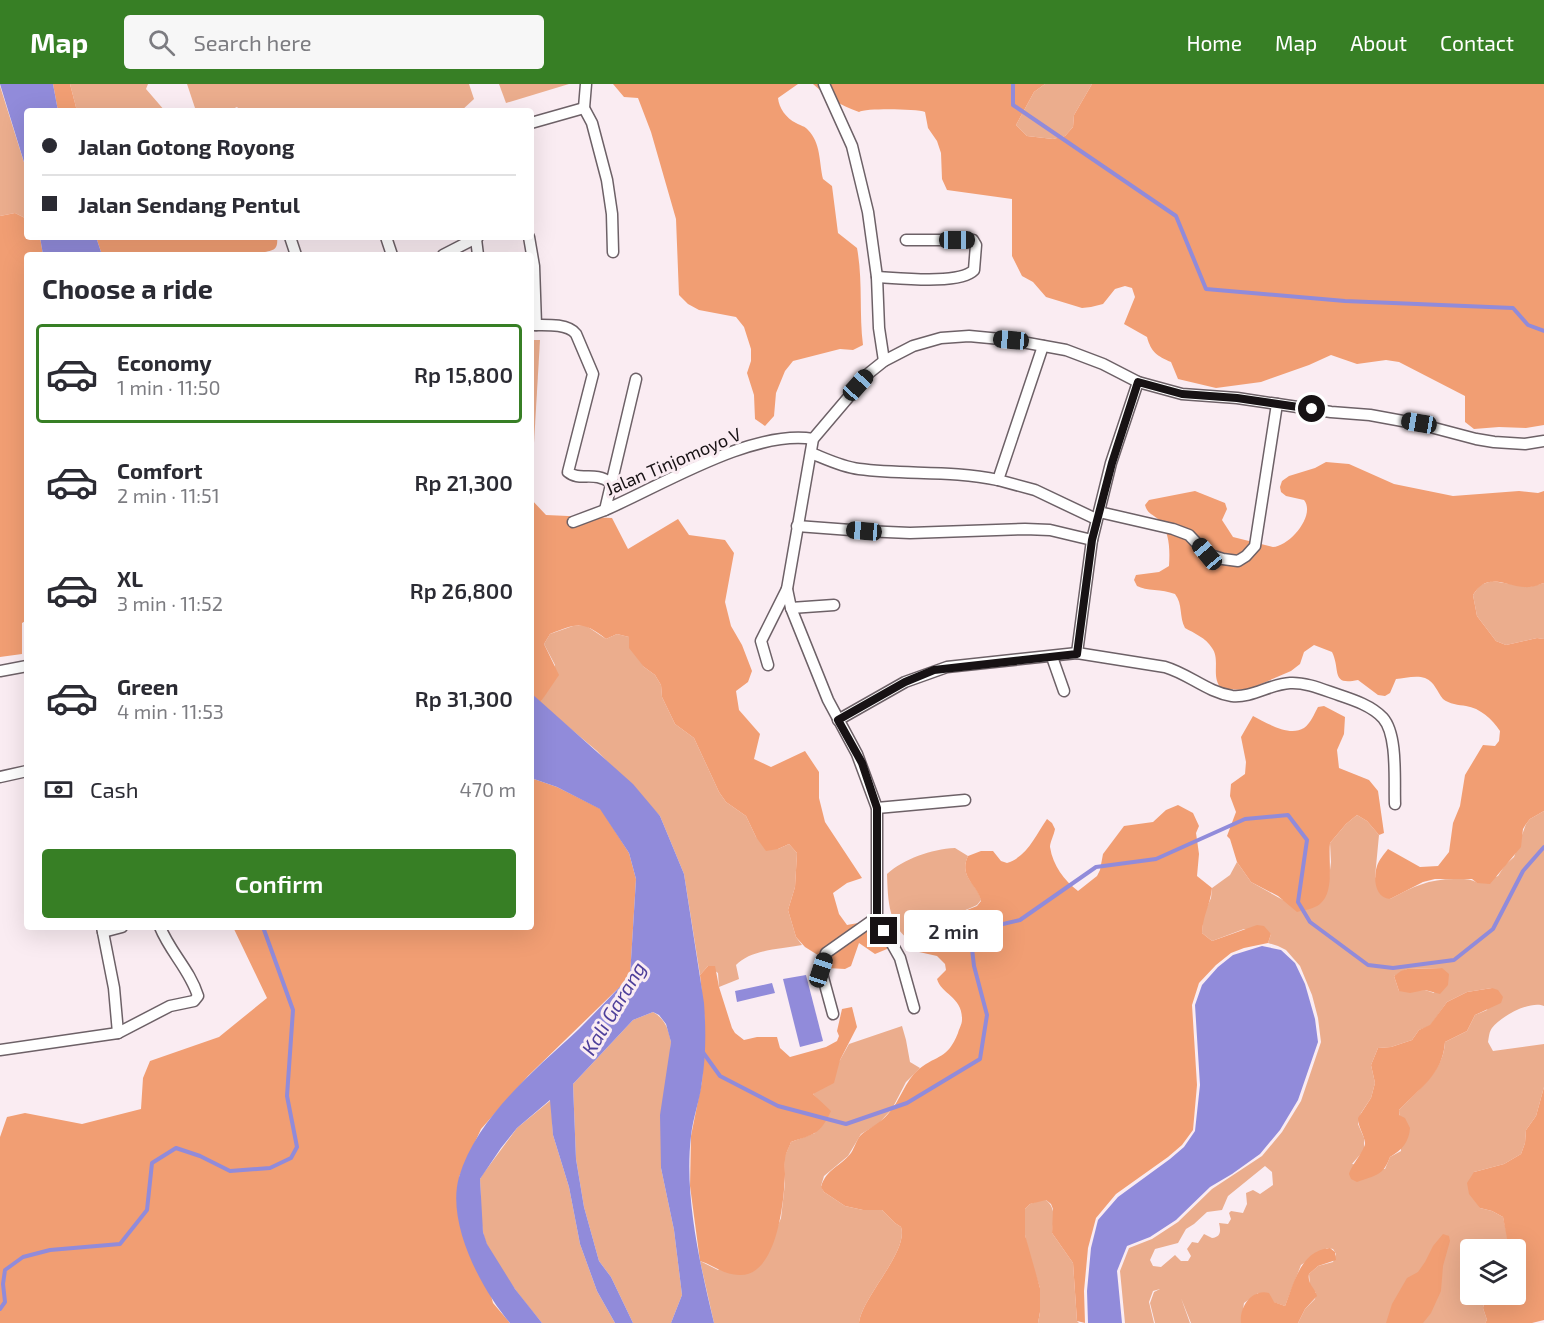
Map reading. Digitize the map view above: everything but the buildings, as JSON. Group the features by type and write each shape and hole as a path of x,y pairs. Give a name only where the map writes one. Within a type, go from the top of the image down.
{"street":[{"path":"586,84 584,108 592,123 607,180 612,214 613,252"},
{"path":"824,84 852,146 860,174 877,277 879,328 884,361"},
{"path":"534,122 584,108"},
{"path":"450,252 473,240"},
{"path":"877,277 949,278 970,274 974,270 976,245 973,240 906,240"},
{"name":"Jalan Tinjomoyo V","path":"534,266 534,325 565,327 574,330 593,374 568,472 579,476 596,475 611,483"},
{"path":"768,665 761,640 787,589 813,439 869,373 884,361 913,346 941,338 969,336 1011,340 1085,356 1138,382 1182,394 1237,398 1396,419 1494,442 1526,444 1544,441"},
{"path":"998,480 1042,346"},
{"name":"Jalan Tinjomoyo V","path":"605,510 636,379"},
{"path":"1077,654 1092,540 1112,463 1138,382"},
{"path":"811,453 859,469 976,475 998,480 1035,490 1098,516 1173,529 1189,535 1207,554 1238,561 1255,546 1277,404"},
{"name":"Jalan Tinjomoyo V","path":"605,510 693,468 760,443 790,437 813,439"},
{"path":"573,522 605,510"},
{"path":"797,526 910,533 1050,530 1092,540"},
{"path":"787,589 792,608 828,700 862,763 877,808 877,917 900,958 914,1008"},
{"path":"792,608 834,605"},
{"path":"838,720 905,682 934,670 1077,654 1165,667 1212,690 1231,696 1243,696 1271,686 1292,683 1311,686 1348,698 1375,710 1385,720 1393,743 1395,804"},
{"path":"1052,657 1064,691"},
{"path":"0,670 24,666"},
{"path":"0,777 24,772"},
{"path":"877,808 965,800"},
{"path":"833,1014 821,970 826,953 877,917"},
{"path":"103,930 114,988 118,1033"},
{"path":"0,1050 118,1033 170,1006 194,1001 198,996 187,970 174,954 162,930"}],"shaded area":[{"path":"53,84 70,84 76,108 57,108"},
{"path":"70,84 148,84 146,89 162,108 76,108"},
{"path":"187,84 469,84 474,99 464,108 195,108"},
{"path":"499,84 569,84 506,103"},
{"path":"613,84 798,84 778,98 786,116 807,129 812,135 819,153 823,179 832,186 838,233 857,248 863,345 853,350 840,349 793,361 785,371 776,393 774,416 765,426 755,419 754,395 747,373 751,361 751,349 744,327 736,317 699,310 679,295 676,219 651,132 638,98 624,97"},
{"path":"813,84 1045,84 1034,92 1016,125 1027,136 1053,139 1065,136 1073,127 1074,115 1092,84 1544,84 1544,425 1526,428 1474,429 1465,422 1465,396 1399,362 1386,360 1357,364 1331,355 1261,382 1216,388 1178,379 1171,362 1155,353 1147,337 1124,324 1135,297 1132,288 1125,286 1115,289 1103,304 1082,308 1046,297 1033,282 1022,276 1012,256 1012,199 947,190 942,179 941,153 937,141 928,128 925,112 892,109 859,112 834,100"},
{"path":"1045,84 1092,84 1074,115 1073,127 1065,136 1053,139 1027,136 1016,125 1034,92"},
{"path":"0,86 24,162 24,218 15,213 0,216"},
{"path":"15,213 24,218 24,240 40,240 42,252 24,252 24,622 22,623 22,654 0,657 0,216"},
{"path":"97,240 277,240 275,249 265,252 101,252"},
{"path":"534,340 540,340 534,443"},
{"path":"1326,462 1349,464 1394,484 1453,496 1544,491 1544,583 1522,587 1499,582 1486,583 1479,587 1473,595 1477,616 1496,641 1506,645 1537,638 1544,639 1544,811 1526,824 1523,829 1521,847 1490,884 1477,883 1472,879 1435,879 1423,882 1390,899 1378,892 1375,876 1378,864 1388,849 1420,867 1438,866 1449,852 1453,823 1460,806 1465,775 1483,745 1495,746 1499,741 1500,731 1485,715 1471,707 1445,701 1436,687 1422,677 1396,679 1390,693 1385,696 1378,695 1358,680 1343,681 1338,675 1332,652 1314,645 1304,652 1300,664 1291,671 1247,690 1222,689 1217,680 1215,653 1207,641 1185,628 1175,594 1141,588 1134,580 1136,575 1159,572 1169,566 1167,535 1158,519 1148,512 1145,505 1149,500 1195,491 1225,503 1227,509 1222,520 1233,537 1273,547 1293,536 1307,514 1304,500 1286,496 1281,492 1282,481 1289,476"},
{"path":"534,502 546,515 612,518 628,549 678,519 689,535 725,540 734,553 725,602 731,626 742,645 752,671 748,682 736,691 739,710 760,734 754,759 771,767 805,751 819,772 819,798 825,822 862,878 847,883 833,893 839,914 847,925 875,920 892,940 887,949 875,954 859,943 851,966 845,969 827,968 821,957 805,947 796,937 788,910 795,887 797,853 789,844 766,851 746,816 726,802 694,738 675,724 662,697 661,685 655,675 644,667 629,648 629,637 617,634 606,639 585,626 573,626 550,634 544,644 559,675 540,703 534,696"},
{"path":"1492,581 1529,587 1544,583 1544,639 1537,638 1506,645 1496,641 1477,616 1473,595 1480,585"},
{"path":"585,625 606,639 617,634 629,637 644,667 655,675 661,685 662,697 675,724 694,738 726,802 746,816 756,837 778,849 789,844 797,853 795,887 788,910 796,937 802,945 767,950 742,960 736,965 739,979 719,987 718,973 708,966 700,975 684,874 660,816 597,751 540,703 548,689 555,665 544,644 550,634 573,626"},
{"path":"1324,706 1345,717 1344,734 1337,750 1339,768 1369,780 1378,791 1384,833 1379,835 1367,821 1357,815 1346,824 1330,843 1330,875 1325,899 1315,907 1297,912 1278,896 1251,882 1237,862 1227,836 1236,812 1230,796 1231,784 1245,774 1246,762 1241,737 1253,716 1278,728 1292,731 1304,728 1309,724 1318,707"},
{"path":"534,779 557,787 601,809 629,853 636,879 630,977 528,1076 481,1129 459,1177 493,1303 510,1323 0,1323 0,1137 7,1117 25,1113 82,1124 141,1109 143,1078 150,1061 219,1037 267,998 234,930 534,930"},
{"path":"1178,805 1193,813 1199,826 1196,833 1199,854 1197,876 1212,888 1202,933 1212,941 1257,925 1264,926 1271,934 1268,943 1231,953 1199,983 1192,1005 1197,1085 1193,1130 1182,1145 1168,1157 1116,1194 1096,1218 1088,1248 1084,1291 1085,1323 1077,1321 1073,1263 1052,1233 1053,1209 1046,1200 1030,1204 1025,1209 1025,1235 1040,1288 1038,1323 859,1323 868,1300 898,1248 902,1237 901,1227 882,1210 863,1210 845,1206 824,1192 821,1187 823,1181 851,1153 860,1136 888,1114 914,1074 926,1064 942,1056 950,1048 962,1022 959,1006 937,979 946,970 945,964 937,956 919,952 913,942 914,936 929,925 977,906 981,901 965,870 968,856 981,851 993,851 1001,861 1007,863 1014,860 1026,850 1047,819 1055,829 1050,847 1056,866 1078,891 1097,876 1103,854 1124,826 1153,822 1166,810"},
{"path":"1544,811 1544,1006 1532,1005 1509,1014 1492,1028 1488,1042 1493,1051 1544,1044 1544,1087 1536,1116 1526,1130 1521,1154 1504,1164 1474,1172 1480,1208 1503,1217 1508,1239 1460,1239 1460,1305 1484,1305 1487,1320 1485,1323 1298,1323 1305,1309 1315,1299 1316,1293 1310,1286 1309,1274 1318,1266 1333,1262 1336,1254 1333,1249 1327,1248 1301,1265 1285,1306 1258,1293 1244,1303 1241,1323 1191,1323 1181,1298 1190,1323 1155,1323 1150,1303 1154,1292 1160,1289 1153,1291 1149,1302 1154,1323 1125,1323 1120,1271 1129,1248 1152,1239 1178,1222 1212,1189 1262,1156 1282,1132 1301,1101 1321,1042 1312,995 1300,966 1286,950 1268,943 1271,934 1244,929 1212,941 1202,933 1203,916 1211,898 1212,888 1230,875 1237,862 1251,882 1283,900 1328,886 1331,862 1330,843 1357,815 1367,821 1379,835 1375,877 1390,899 1431,881 1466,879 1478,883 1498,876 1514,857 1526,824","holes":["1442,968 1434,993 1425,990 1399,991 1394,976 1407,969","1492,988 1487,1010 1475,1015 1467,1031 1445,1042 1435,1071 1399,1110 1401,1151 1390,1157 1385,1169 1352,1164 1364,1150 1364,1138 1358,1124 1361,1113 1371,1098 1375,1083 1371,1065 1378,1048 1391,1047 1412,1040 1419,1030 1430,1026 1447,1002 1467,992","1265,1166 1272,1172 1273,1185 1260,1194 1253,1190 1246,1193 1247,1204 1243,1213 1231,1211 1228,1224 1219,1223 1219,1235 1212,1238 1204,1234 1198,1243 1192,1242 1187,1249 1191,1256 1188,1261 1181,1261 1175,1255 1161,1267 1153,1266 1150,1260 1155,1249 1178,1243 1186,1229 1207,1212 1222,1210 1228,1196"]},
{"path":"955,848 968,856 965,869 981,900 977,905 922,930 913,942 905,936 894,921 889,903 887,874 918,856 937,850"},
{"path":"708,966 715,966 732,1028 744,1040 757,1037 777,1037 780,1048 790,1057 826,1047 837,1041 842,1009 852,1007 857,1027 840,1060 834,1083 813,1094 831,1111 827,1119 816,1132 791,1142 786,1153 783,1202 776,1236 770,1251 762,1264 752,1272 739,1275 723,1272 700,1261 690,1186 691,1136 702,1081 705,1023 700,975"},
{"path":"1442,968 1449,974 1448,985 1440,994 1425,990 1410,993 1399,991 1394,976 1401,971"},
{"path":"1492,988 1498,990 1503,997 1501,1003 1475,1015 1467,1031 1445,1042 1440,1063 1435,1072 1399,1110 1399,1115 1405,1118 1410,1128 1404,1145 1390,1157 1385,1168 1378,1174 1357,1182 1351,1179 1349,1174 1365,1143 1358,1118 1371,1098 1375,1083 1371,1065 1378,1048 1391,1047 1412,1040 1419,1030 1430,1025 1447,1002 1467,992"},
{"path":"653,1012 665,1024 671,1042 661,1168 674,1230 682,1295 671,1323 633,1323 611,1277 599,1261 584,1207 576,1159 573,1084 633,1020"},
{"path":"902,1026 910,1062 920,1068 906,1082 892,1109 878,1124 861,1134 848,1156 824,1176 821,1186 824,1192 845,1206 863,1210 882,1210 901,1227 902,1237 898,1248 868,1300 859,1323 714,1323 700,1261 718,1270 776,1230 781,1218 785,1183 784,1158 791,1142 815,1133 822,1104 813,1094 840,1060 849,1044"},
{"path":"1544,1087 1544,1320 1532,1323 1485,1323 1487,1320 1484,1305 1526,1305 1526,1239 1507,1239 1503,1217 1480,1208 1469,1194 1467,1183 1474,1172 1504,1164 1521,1154 1526,1130 1536,1116"},
{"path":"551,1100 553,1135 569,1187 580,1244 597,1291 615,1323 542,1323 499,1267 483,1232 480,1179 517,1128"},
{"path":"1046,1200 1052,1207 1054,1215 1052,1233 1073,1263 1079,1323 1038,1323 1040,1288 1028,1252 1024,1229 1025,1209 1030,1204"},
{"path":"1443,1234 1449,1236 1450,1241 1443,1266 1441,1291 1431,1313 1423,1323 1386,1323 1392,1304 1407,1278 1418,1272"},
{"path":"1330,1248 1335,1252 1336,1260 1318,1266 1309,1274 1309,1281 1317,1296 1305,1309 1298,1323 1241,1323 1244,1305 1257,1293 1269,1293 1274,1302 1285,1306 1305,1261 1320,1250"}],"water":[{"path":"0,84 53,84 57,108 24,108 24,162"},
{"path":"40,240 97,240 101,252 42,252"},
{"name":"Kali Garang","path":"534,696 633,784 660,816 684,874 704,1003 705,1033 700,1095 691,1136 690,1182 699,1254 714,1323 671,1323 682,1295 674,1230 661,1168 660,1115 671,1042 666,1024 659,1015 653,1012 633,1020 573,1084 576,1159 584,1207 599,1261 611,1277 633,1323 615,1323 597,1291 580,1244 569,1187 553,1135 550,1100 517,1128 480,1179 483,1232 487,1244 515,1289 542,1323 510,1323 478,1274 462,1234 457,1214 456,1195 459,1177 479,1134 526,1078 579,1029 630,976 636,879 629,853 600,809 557,787 534,779"},
{"path":"1262,946 1281,950 1295,963 1305,984 1315,1019 1318,1042 1298,1100 1280,1130 1260,1154 1210,1187 1176,1220 1150,1237 1127,1246 1117,1271 1122,1323 1088,1323 1087,1291 1091,1248 1098,1220 1118,1197 1184,1147 1195,1131 1200,1085 1195,1005 1202,985 1218,967 1233,955"},
{"path":"806,975 823,1041 800,1047 783,979"},
{"path":"772,983 775,993 737,1002 735,991"}],"waterway":[{"path":"1013,84 1013,105 1176,216 1206,289 1345,301 1513,308 1528,325 1544,331"},
{"path":"702,1051 720,1076 778,1106 846,1124 907,1103 980,1059 987,1015 974,966 971,940 990,927 1020,920 1096,867 1156,859 1245,819 1288,815 1307,840 1298,902 1310,922 1368,965 1393,968 1454,960 1493,929 1523,871 1544,847"},
{"path":"0,1309 5,1302 3,1284 5,1270 23,1257 50,1250 120,1244 147,1210 152,1163 176,1148 200,1156 230,1171 270,1168 291,1158 297,1147 287,1096 293,1010 264,930"}],"route":[{"path":"884,931 877,917 877,808 862,763 838,720 905,682 934,670 1077,654 1086,573 1096,519 1138,382 1182,394 1237,398 1312,409"}]}
